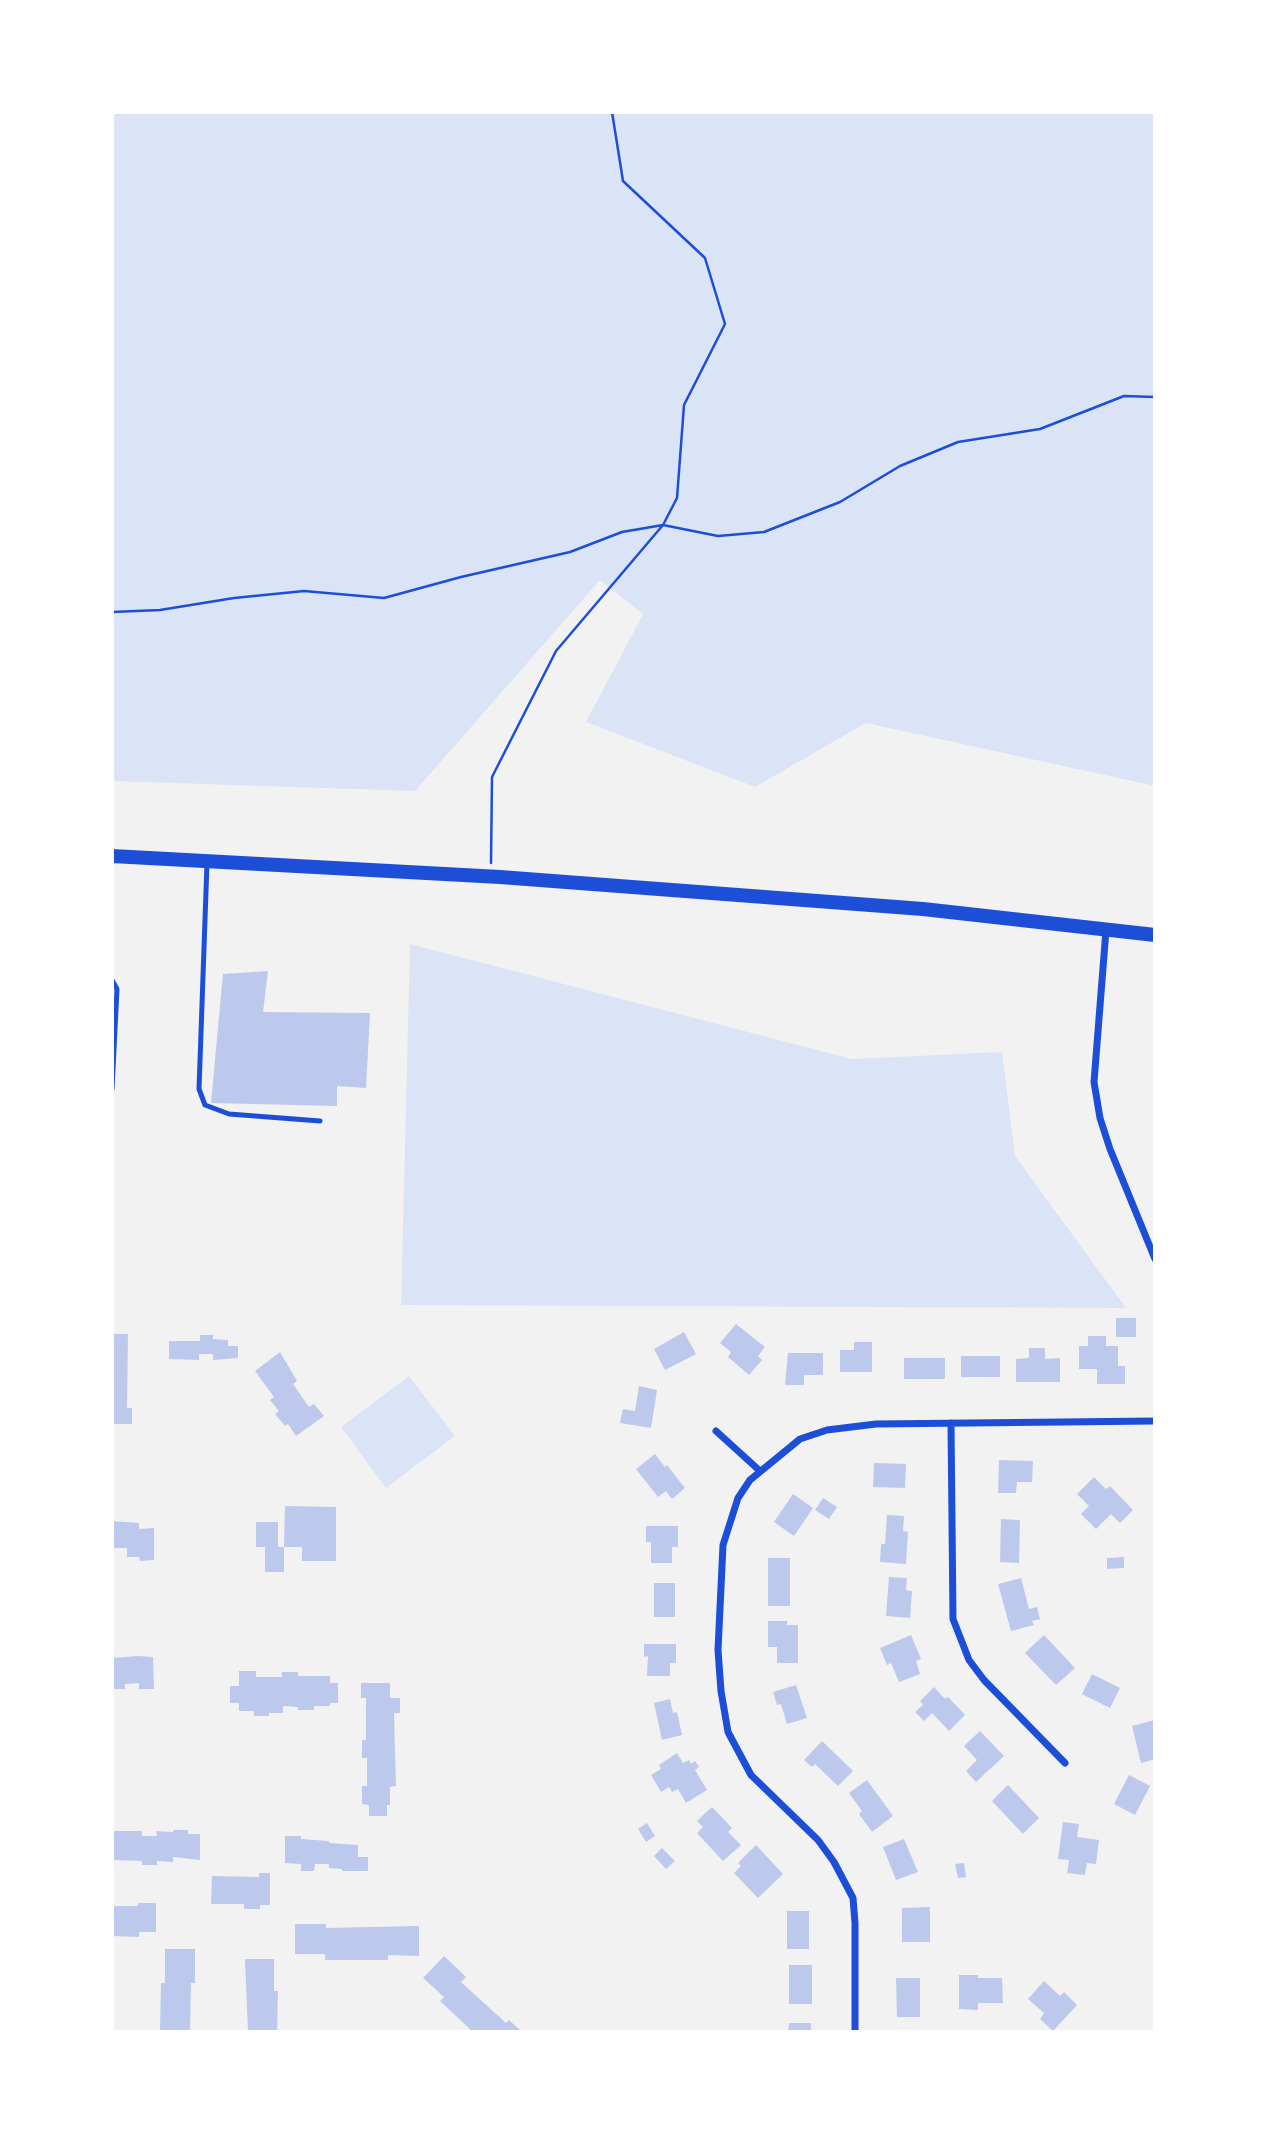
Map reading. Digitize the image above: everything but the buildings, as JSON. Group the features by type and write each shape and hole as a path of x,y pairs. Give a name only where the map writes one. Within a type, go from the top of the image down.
{"main road":[{"path":"112,856 491,876 923,909 1155,935"}],"street":[{"path":"1106,930 1094,1082 1100,1118 1110,1149 1155,1259"},
{"path":"855,2032 853,1898 834,1862 818,1840 751,1775 728,1732 718,1650 723,1545 738,1498 750,1480 800,1440 827,1430 876,1424 1155,1421"},
{"path":"951,1423 953,1619 960,1641 969,1660 984,1680 1065,1763"},
{"path":"716,1431 760,1471"}],"lane":[{"path":"207,861 199,1089 205,1105 229,1114 320,1121"},
{"path":"112,980 117,989 112,1089"}],"path":[{"path":"491,876 492,777 556,651 663,525 677,498 684,405 725,324 705,258 623,181 612,112"},
{"path":"112,612 160,610 234,597 304,591 384,598 570,552 622,532 663,525 718,536 764,532 839,502 900,466 958,442 1040,429 1124,396 1155,397"}],"shaded area":[{"path":"112,112 1155,112 1155,786 866,723 755,787 586,722 643,614 600,580 415,791 112,781"},
{"path":"410,944 852,1059 1002,1052 1015,1156 1126,1308 401,1305"},
{"path":"409,1376 455,1436 386,1488 341,1427"}]}
